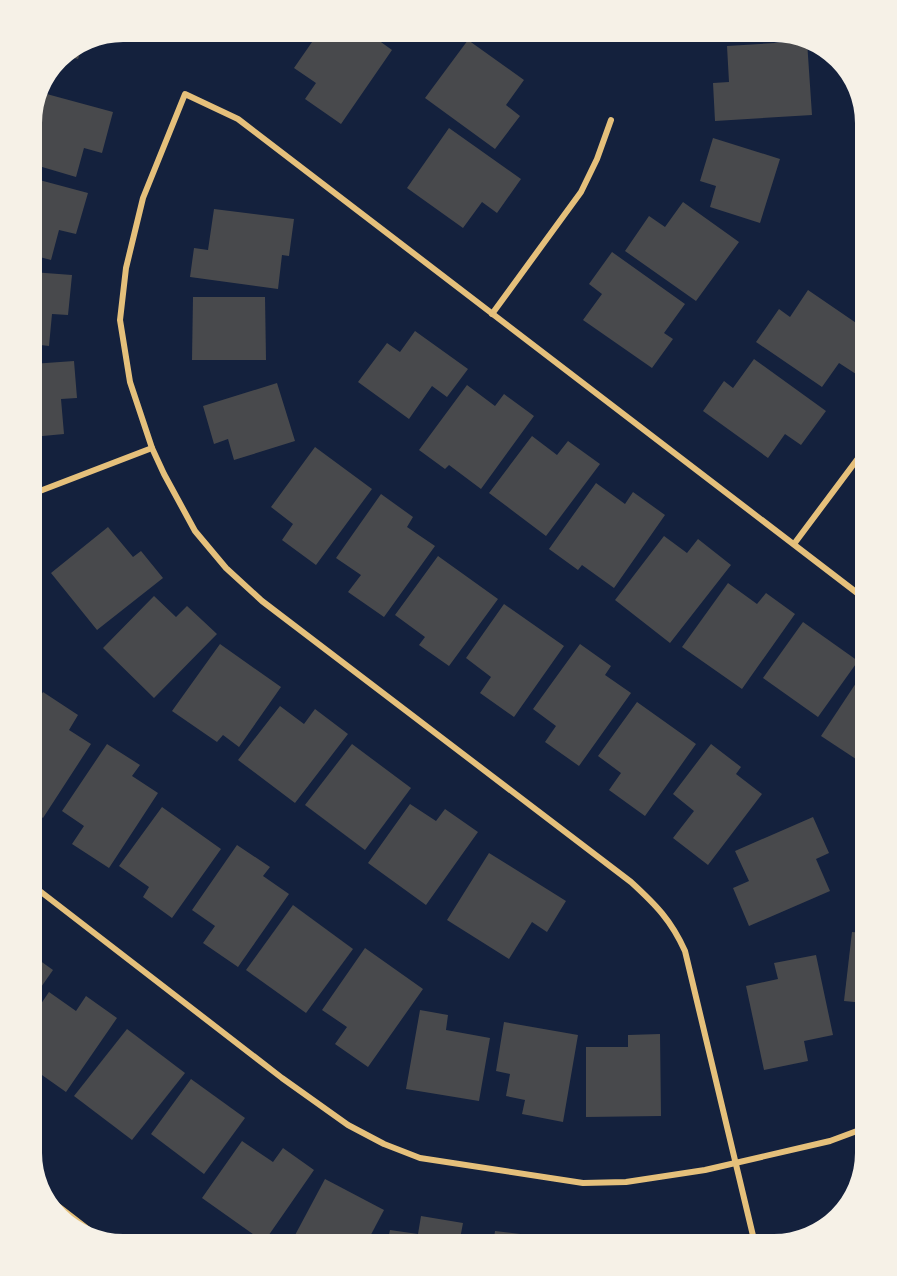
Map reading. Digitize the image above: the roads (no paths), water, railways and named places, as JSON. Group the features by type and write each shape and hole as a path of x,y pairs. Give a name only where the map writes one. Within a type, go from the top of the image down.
{"street":[{"path":"753,1234 686,951 675,929 657,906 631,882 262,601 226,568 195,531 152,448 130,382 120,320 126,268 143,198 185,94 238,119 855,591"},
{"path":"492,314 581,192 597,159 611,120"},
{"path":"42,490 152,448"},
{"path":"794,544 855,464"},
{"path":"42,893 282,1078 348,1125 384,1144 420,1158 583,1183 626,1182 669,1177 737,1163 830,1141 855,1132"}]}
